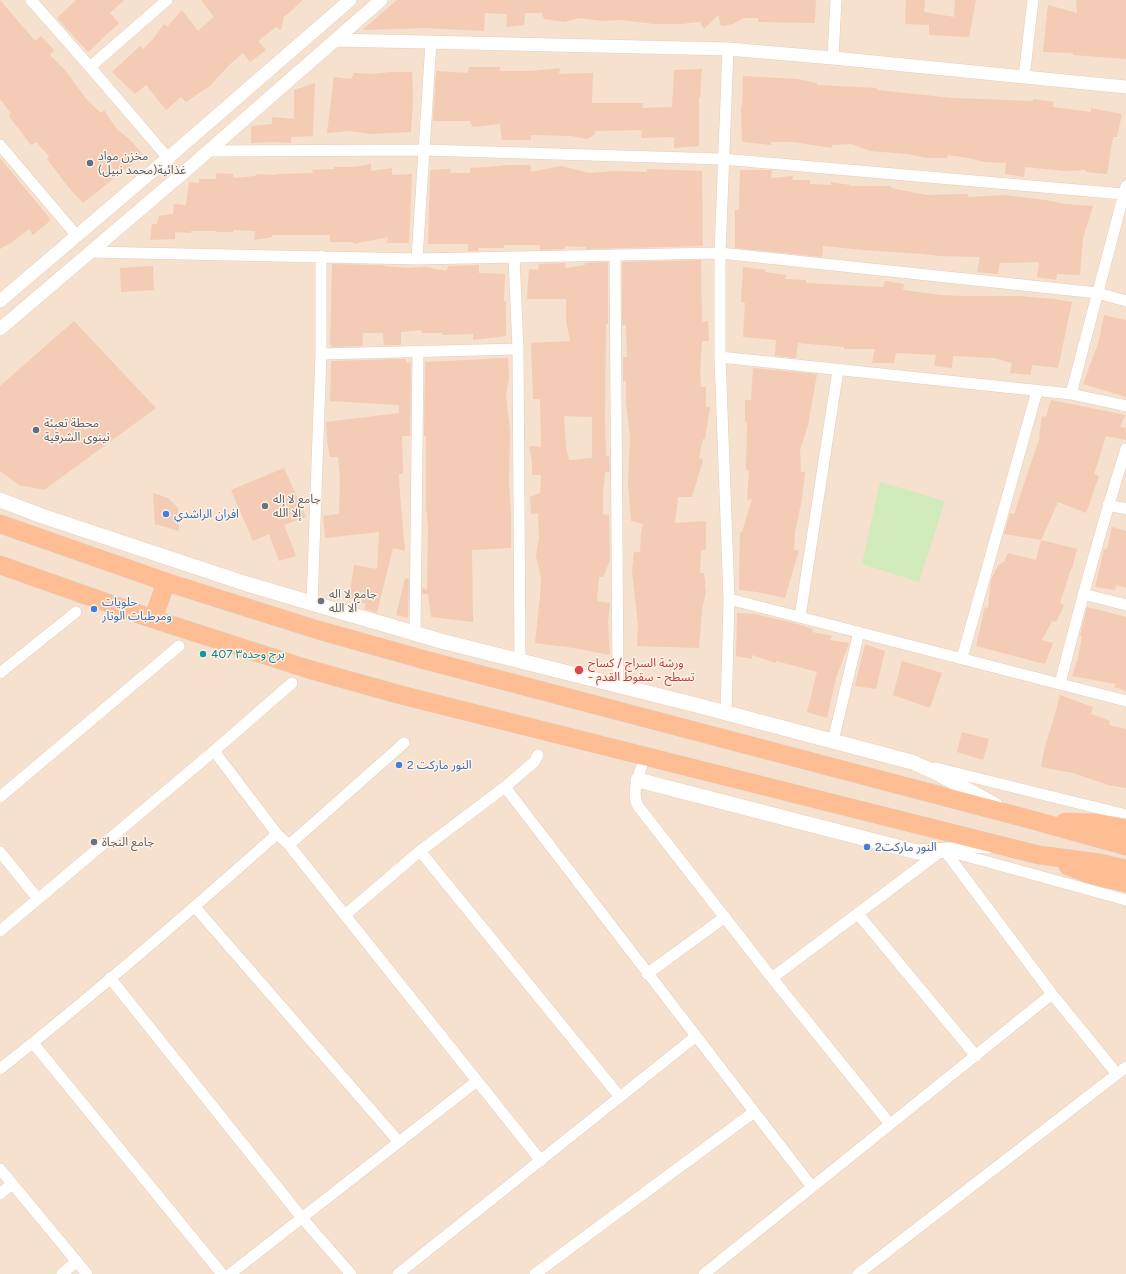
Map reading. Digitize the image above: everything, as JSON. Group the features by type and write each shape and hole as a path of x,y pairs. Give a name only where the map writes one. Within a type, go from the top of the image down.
{"highway":[{"path":"0,524 166,582 318,630 425,660 1026,818 1126,846"},
{"path":"0,565 153,619 308,669 387,691 1018,849 1039,855 1094,876 1126,883"},
{"path":"153,619 166,582"},
{"path":"1048,824 1081,822 1126,828"},
{"path":"1039,855 1100,863 1126,869"}],"main road":[{"path":"0,500 50,519 247,584 415,634 912,762 937,773 999,807 1026,818"},
{"path":"638,780 917,852 943,851 973,845 1018,849"}],"street":[{"path":"31,0 168,158"},
{"path":"90,67 167,0"},
{"path":"0,301 350,0"},
{"path":"0,329 208,151 381,0"},
{"path":"832,58 836,0"},
{"path":"1024,77 1033,0"},
{"path":"336,40 728,49 1126,87"},
{"path":"417,259 430,42"},
{"path":"726,713 729,599 720,357 720,253 722,159 728,49"},
{"path":"260,78 274,94"},
{"path":"0,145 77,236"},
{"path":"208,151 424,150 722,159 1124,197 1071,394"},
{"path":"90,252 417,259 720,253 1098,293 1126,301"},
{"path":"615,255 618,686"},
{"path":"312,603 321,354 321,256"},
{"path":"514,257 518,350 520,661"},
{"path":"321,354 518,350"},
{"path":"415,634 418,352"},
{"path":"720,357 1071,394 1126,406"},
{"path":"800,617 838,370"},
{"path":"962,658 1036,391"},
{"path":"1060,684 1083,594 1108,505 1126,449"},
{"path":"1108,505 1126,509"},
{"path":"1083,594 1126,605"},
{"path":"729,599 1126,701"},
{"path":"0,673 76,612"},
{"path":"833,741 859,632"},
{"path":"0,797 179,646"},
{"path":"0,931 214,751 292,683"},
{"path":"289,845 404,742"},
{"path":"214,751 277,834 289,845 542,1161"},
{"path":"345,916 420,851 505,788 534,762 538,755"},
{"path":"645,756 634,791 634,796 638,806 772,978 890,1124"},
{"path":"912,762 1126,815"},
{"path":"505,788 695,1037 812,1187"},
{"path":"0,1069 195,907 277,834"},
{"path":"420,851 620,1098"},
{"path":"943,851 1126,900"},
{"path":"772,978 943,851"},
{"path":"858,1274 1122,1070 1052,994 943,851"},
{"path":"0,852 38,899"},
{"path":"195,907 399,1142"},
{"path":"858,914 976,1056"},
{"path":"648,974 725,917"},
{"path":"110,978 302,1218 351,1274"},
{"path":"704,1274 1052,994"},
{"path":"398,1274 542,1161 695,1037"},
{"path":"33,1042 222,1274"},
{"path":"230,1274 477,1081"},
{"path":"535,1274 754,1112"},
{"path":"0,1169 87,1274"},
{"path":"0,1194 12,1184"},
{"path":"62,1274 77,1261"}],"shaded area":[{"path":"0,0 1126,0 1126,1274 0,1274"}],"green space":[{"path":"880,482 945,501 919,582 862,564"}],"building":[{"path":"0,0 35,41 41,36 54,50 50,55 65,70 87,100 101,113 104,110 116,128 131,141 143,155 83,203 47,159 49,156 36,142 31,145 9,116 11,113 0,99"},
{"path":"76,0 124,0 110,13 119,23 88,52 57,18"},
{"path":"201,0 303,0 284,17 281,30 276,27 258,41 266,50 250,62 243,53 228,66 211,85 186,102 181,97 166,110 146,85 135,94 112,72 140,46 143,49 154,38 164,24 167,27 182,10 198,31 214,17"},
{"path":"397,0 816,0 815,23 758,22 758,18 744,18 733,24 721,26 718,15 704,29 700,22 654,24 621,20 602,21 578,18 565,22 544,19 542,13 525,13 524,25 506,27 507,14 485,13 484,31 425,28 362,30"},
{"path":"906,0 925,0 924,12 954,17 955,0 976,0 969,37 929,35 929,25 905,24"},
{"path":"1076,0 1126,0 1126,59 1073,55 1073,53 1043,52 1048,5 1077,13"},
{"path":"469,67 500,67 500,71 531,71 560,68 559,74 593,73 592,103 643,103 642,108 672,107 674,70 702,69 699,98 699,146 674,148 674,137 641,138 642,130 595,131 594,135 587,139 571,136 531,135 531,140 502,140 500,124 473,127 470,121 433,121 436,71 468,73"},
{"path":"412,72 413,102 411,132 370,134 350,131 327,133 334,77 351,79 354,73 371,74"},
{"path":"743,76 798,79 817,83 817,85 877,88 877,90 953,98 1033,101 1033,99 1054,102 1053,107 1091,112 1091,108 1122,114 1117,137 1113,137 1107,174 1086,172 1086,170 1064,171 1025,167 1024,177 1005,174 1006,163 985,162 948,155 947,158 927,158 908,154 870,151 851,144 832,145 832,148 793,142 771,142 771,145 742,142 741,107"},
{"path":"315,83 313,136 291,137 291,143 251,143 251,126 272,124 272,117 294,119 294,90"},
{"path":"0,158 51,220 33,235 29,229 11,243 0,249"},
{"path":"371,164 371,171 392,168 392,175 412,174 409,243 387,243 388,237 353,244 353,242 330,242 330,235 272,235 272,237 254,240 255,231 233,230 233,232 175,232 175,239 150,240 152,224 157,224 159,216 173,214 174,204 186,205 189,182 199,183 199,179 216,179 216,173 233,174 233,178 256,176 256,174 275,175 313,173 312,170 334,169 334,167 355,167"},
{"path":"530,165 531,172 561,166 589,173 616,171 647,172 647,169 702,171 703,246 586,249 586,247 565,246 565,249 540,250 540,245 504,245 504,248 478,248 478,251 468,251 468,244 428,244 430,170 450,169 451,173 470,173 470,168"},
{"path":"740,170 772,170 771,178 793,176 792,180 810,180 810,184 831,185 831,182 850,186 891,186 891,188 927,195 968,194 968,197 1005,195 1065,204 1093,206 1083,238 1080,275 1057,274 1056,280 1037,277 1039,262 1000,263 998,274 977,272 980,257 941,256 823,246 822,257 735,248 735,210 739,210"},
{"path":"701,260 702,322 708,321 709,341 702,341 700,372 701,387 706,387 706,407 710,407 705,439 703,439 699,458 703,460 692,497 678,497 675,523 706,521 706,550 701,550 700,573 704,573 706,593 702,609 699,648 637,646 638,625 632,571 634,552 640,552 643,524 631,521 628,485 630,438 626,401 626,381 623,381 623,357 627,357 626,325 622,325 622,262"},
{"path":"608,262 605,418 606,456 609,456 610,472 605,472 603,514 609,515 610,560 603,577 599,577 597,601 610,603 608,623 610,655 574,648 535,643 541,578 536,556 539,537 538,513 531,514 530,497 540,493 541,475 532,475 532,462 529,446 541,447 540,399 533,399 531,343 570,341 566,321 566,299 527,299 529,269 538,270 539,264 565,263 566,268 585,265 585,263","holes":["564,416 592,417 592,458 569,460 566,447"]},
{"path":"332,264 376,265 407,268 425,267 446,271 449,266 479,265 479,273 505,274 504,301 506,301 506,336 473,340 473,334 442,335 442,333 422,333 421,330 401,332 401,345 384,345 383,333 363,333 362,346 331,347"},
{"path":"153,266 154,290 121,292 120,268"},
{"path":"743,267 766,270 765,272 786,275 785,279 806,280 806,283 883,287 885,281 904,284 903,290 941,295 1020,296 1072,302 1058,368 1032,365 1030,375 1010,373 1012,363 994,358 953,356 952,368 934,366 936,355 896,353 894,363 872,363 875,349 844,349 844,347 798,343 796,358 775,356 776,340 743,337 745,303 741,302"},
{"path":"1104,315 1126,320 1126,397 1083,384 1098,344"},
{"path":"74,321 156,408 44,490 19,485 0,471 0,386"},
{"path":"508,358 509,378 506,396 510,431 509,483 511,548 472,550 473,622 431,617 428,594 422,594 422,588 427,590 428,528 426,506 426,436 424,436 425,362"},
{"path":"406,359 406,363 411,362 410,436 402,436 403,474 399,474 405,551 393,548 377,613 364,609 366,604 349,598 354,565 377,569 379,532 325,538 323,516 339,514 340,478 338,457 330,457 326,422 399,413 399,405 330,401 331,361"},
{"path":"753,368 817,374 808,425 800,450 801,472 805,472 802,499 795,532 794,550 799,550 785,598 739,590 740,532 742,532 752,499 747,500 749,470 746,470 747,422 745,422 745,400 751,400"},
{"path":"1051,400 1125,415 1120,427 1126,428 1126,440 1106,436 1094,474 1099,476 1086,513 1058,502 1041,540 1004,534 1010,513 1014,514 1040,437 1042,416 1046,417"},
{"path":"284,468 306,517 284,525 296,556 279,561 269,534 253,541 231,490"},
{"path":"153,493 168,498 178,508 179,531 155,524"},
{"path":"1112,527 1126,531 1126,588 1116,585 1115,590 1095,587 1104,549 1107,550"},
{"path":"1041,540 1077,549 1072,569 1060,603 1064,605 1056,622 1052,621 1042,640 1053,643 1045,664 976,646 985,607 988,608 991,580 998,565 1004,562 1008,553 1036,560"},
{"path":"405,578 409,579 408,618 396,615"},
{"path":"1087,607 1126,617 1126,691 1114,687 1116,684 1072,676 1078,658 1082,636 1080,636"},
{"path":"737,613 755,614 794,623 813,629 812,632 832,636 830,640 849,643 836,678 827,718 807,712 817,672 776,661 776,663 752,655 752,659 736,656"},
{"path":"865,644 885,651 876,689 855,686"},
{"path":"902,661 942,673 930,708 893,695"},
{"path":"1060,695 1093,707 1091,714 1110,721 1109,725 1126,729 1126,788 1108,785 1073,773 1041,767 1044,750"},
{"path":"962,732 989,739 983,760 957,752"}],"place":[{"name":"مخزن مواد غذائية(محمد نبيل)","path":"90,163"},
{"name":"محطة تعبئة نينوى الشرقية","path":"36,430"},
{"name":"جامع لا إله إلا الله","path":"265,506"},
{"name":"افران الراشدي","path":"166,514"},
{"name":"جامع لا اله الا الله","path":"321,601"},
{"name":"حلويات ومرطبات الوتار","path":"94,609"},
{"name":"برج وحده٣ 407","path":"203,654"},
{"name":"ورشة السراج / كساح - تسطح - سقوط القدم","path":"579,670"},
{"name":"النور ماركت 2","path":"399,765"},
{"name":"جامع النجاة","path":"94,842"},
{"name":"النور ماركت2","path":"867,847"}]}
